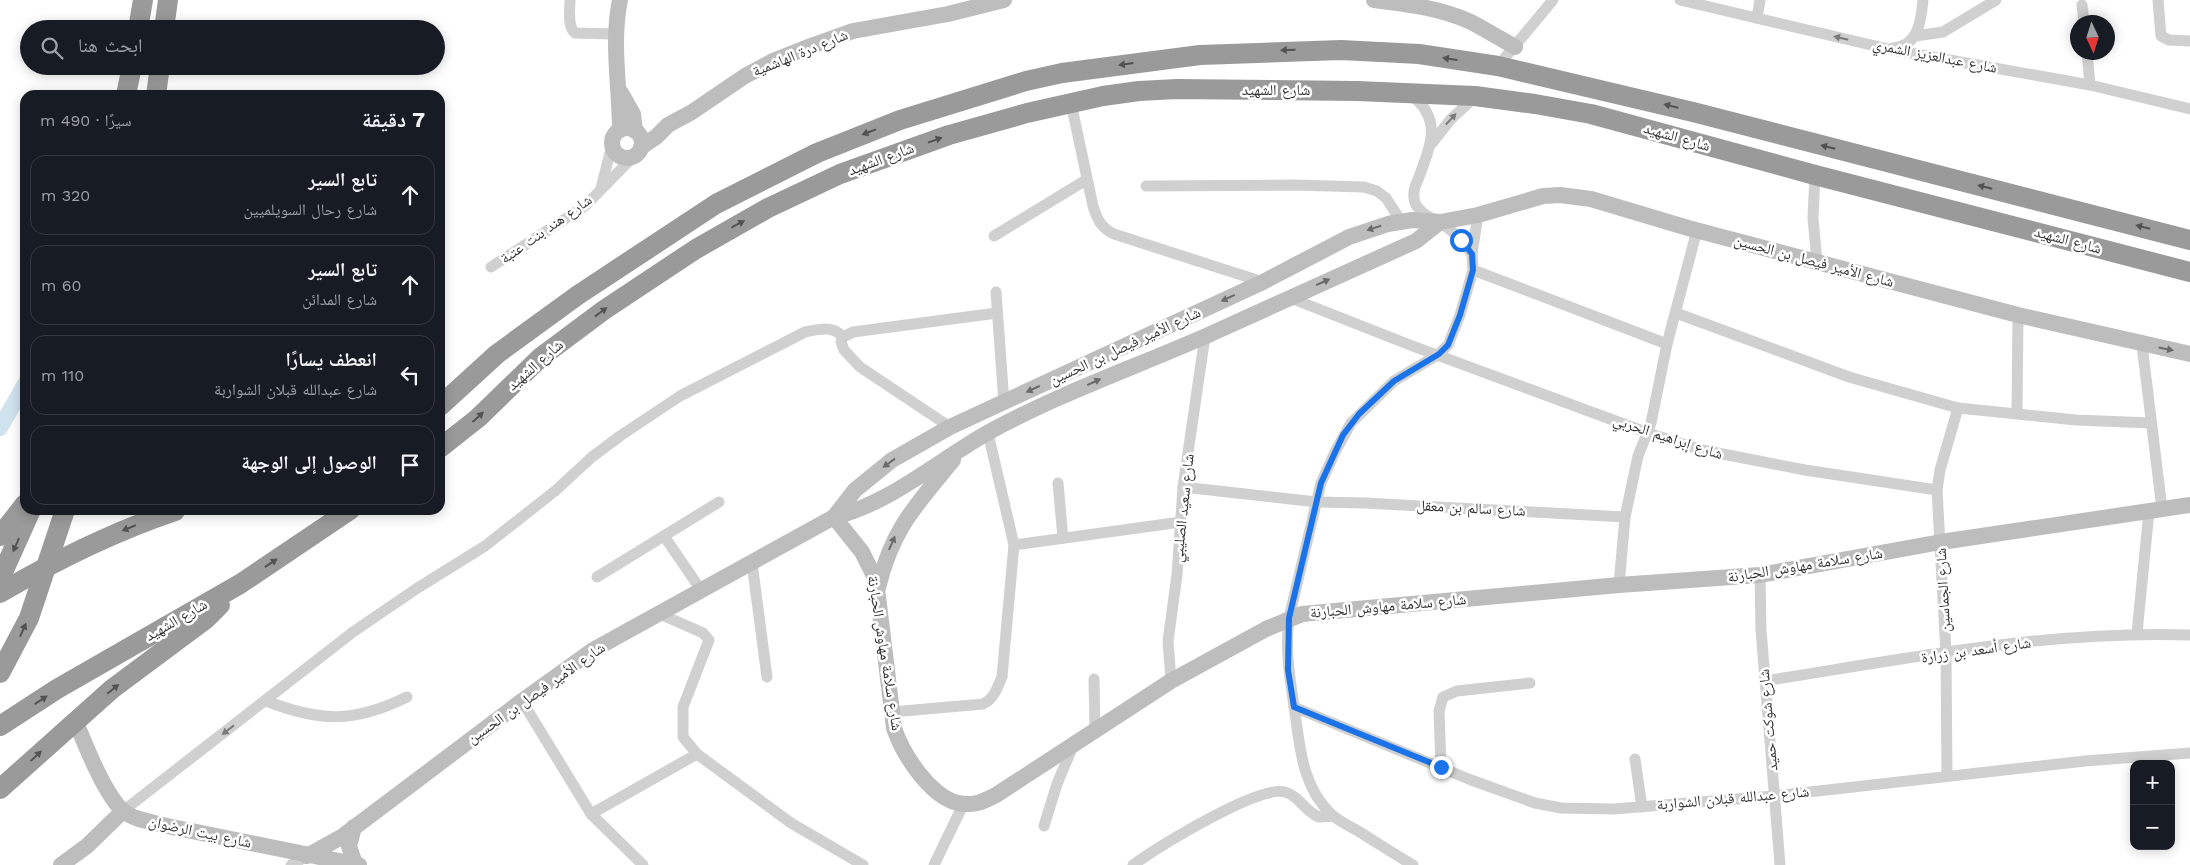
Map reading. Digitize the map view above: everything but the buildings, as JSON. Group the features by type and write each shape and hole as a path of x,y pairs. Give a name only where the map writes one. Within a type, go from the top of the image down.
{"highway":[{"path":"140,20 143,0"},
{"path":"165,20 168,0"},
{"name":"شارع الشهيد","path":"445,401 497,354 552,313 716,204 817,153 943,106 1026,81 1062,73 1200,55 1307,50 1359,50 1419,54 1498,66 1670,106 2190,240"},
{"path":"127,90 130,75"},
{"path":"157,90 159,75"},
{"name":"شارع الشهيد","path":"445,444 478,418 541,357 632,290 731,227 803,191 879,159 988,123 1072,102 1139,91 1177,89 1357,91 1475,96 1535,104 1591,114 1815,175 2190,272"},
{"path":"0,536 20,510"},
{"path":"0,579 29,515"},
{"path":"0,673 29,618 63,515"},
{"path":"0,593 70,554 107,536 167,515"},
{"name":"شارع الشهيد","path":"0,726 57,689 240,584 343,515"},
{"path":"0,789 75,720 152,658 206,619 240,584"}],"street":[{"path":"570,0 570,24 571,30 575,33 616,34"},
{"name":"شارع هند بنت عتبة","path":"491,267 585,206 601,190 630,140 633,114 619,91 616,34 620,0"},
{"name":"شارع درة الهاشمية","path":"630,140 656,137 668,126 759,68 834,37 854,31 948,14 1004,0"},
{"path":"1374,0 1407,4 1446,13 1471,22 1515,46"},
{"path":"1498,66 1553,0"},
{"name":"شارع عبدالعزيز الشمري","path":"1680,0 1888,49 2090,85 2190,109"},
{"path":"1757,18 1760,0"},
{"path":"1888,49 1898,48 1908,43 1915,36 1921,21 1923,0"},
{"path":"1915,36 1943,32 1996,0"},
{"path":"2158,0 2161,36 2169,40 2190,41"},
{"path":"2082,5 2083,15"},
{"path":"2088,60 2090,85"},
{"path":"1410,94 1420,101 1431,121 1432,133 1430,145 1413,195 1417,206 1421,211 1454,233 1472,254"},
{"path":"1430,145 1451,119 1475,96"},
{"path":"1072,102 1086,180 1101,225 1109,231 1263,282"},
{"name":"شارع هند بنت عتبة","path":"601,190 630,140"},
{"path":"1815,175 1813,218 1817,262"},
{"path":"994,236 1086,180"},
{"path":"1146,186 1293,185 1364,187 1377,191 1386,198 1401,221"},
{"name":"شارع الأمير فيصل بن الحسين","path":"834,517 855,490 886,465 950,427 1263,282 1362,232 1401,221 1440,222 1478,215 1543,196 1576,196 2018,315 2142,345 2190,354"},
{"path":"1413,865 1333,816 1318,800 1302,765 1288,670 1289,618 1321,483 1343,435 1351,423 1394,381 1439,354 1448,345 1454,333 1473,270 1472,254 1478,215"},
{"name":"شارع الأمير فيصل بن الحسين","path":"307,856 332,843 522,701 594,650 701,590 834,517 866,506 959,452 988,432 1097,380 1206,336 1416,241 1440,222"},
{"path":"1619,585 1626,517 1638,456 1648,433 1667,344 1697,230"},
{"path":"1473,270 1667,344"},
{"path":"996,292 1004,402"},
{"name":"شارع إبراهيم الحربي","path":"1288,298 1648,433 1702,450 1743,459 1937,490"},
{"path":"842,337 853,332 997,313"},
{"path":"1676,313 1849,377 1958,408 2076,420 2152,422"},
{"path":"2017,413 2018,315"},
{"path":"61,865 87,846 123,811 353,632 416,589 485,546 555,491 592,457 671,401 805,332 828,329 836,330 842,337 841,342 844,350 860,367 950,427"},
{"name":"شارع سعيد الصليبي","path":"1171,681 1168,641 1177,576 1183,487 1206,336"},
{"path":"2137,633 2156,510 2152,422 2142,345"},
{"name":"شارع الجماسين","path":"1947,776 1946,653 1937,490 1940,470 1958,408"},
{"path":"892,712 983,704 989,701 995,694 1002,677 1014,545 988,432"},
{"path":"878,590 885,561 896,534 913,507 959,452"},
{"path":"1058,483 1063,538"},
{"name":"شارع سالم بن معقل","path":"1183,487 1317,502 1626,517"},
{"path":"597,578 720,502"},
{"name":"شارع سلامة مهاوش الحبارنة","path":"834,517 868,560 878,590 892,712 898,739 915,769 940,793 963,804 980,802 996,795 1171,681 1266,628 1289,618 1315,612 1619,585 1760,575 1941,542 2190,505"},
{"path":"1014,545 1181,522"},
{"path":"664,536 701,590"},
{"path":"752,563 768,677"},
{"name":"شارع شوكت حميد","path":"1760,575 1760,630 1780,865"},
{"path":"660,614 703,633 709,640 683,707 684,737 697,754 791,823 864,865"},
{"name":"شارع أسعد بن زرارة","path":"1764,681 1946,653 2050,640 2137,633 2190,635"},
{"path":"1094,679 1095,731"},
{"path":"1441,767 1439,711 1443,696 1457,690 1530,683"},
{"path":"266,701 301,713 332,717 374,710 408,697"},
{"path":"522,701 591,814 643,865"},
{"name":"شارع عبدالله قبلان الشواربة","path":"1294,707 1535,803 1562,808 1642,807 1774,796 2085,761 2190,753"},
{"path":"75,720 101,777 123,811"},
{"path":"1044,826 1057,784 1072,746"},
{"path":"591,814 697,754"},
{"path":"1635,759 1642,807"},
{"path":"1133,865 1200,825 1251,798 1268,792 1278,791 1290,794 1319,818 1333,816"},
{"path":"934,865 963,804"},
{"name":"شارع بيت الرضوان","path":"123,811 150,822 357,865"},
{"path":"354,827 349,846 357,865"},
{"path":"291,865 307,856"}],"waterway":[{"path":"0,428 20,393"}],"route":[{"path":"1441,767 1294,707 1290,689 1287,652 1289,618 1321,483 1343,435 1359,414 1394,381 1406,372 1439,354 1448,345 1460,315 1473,270 1472,254 1461,240"}]}
